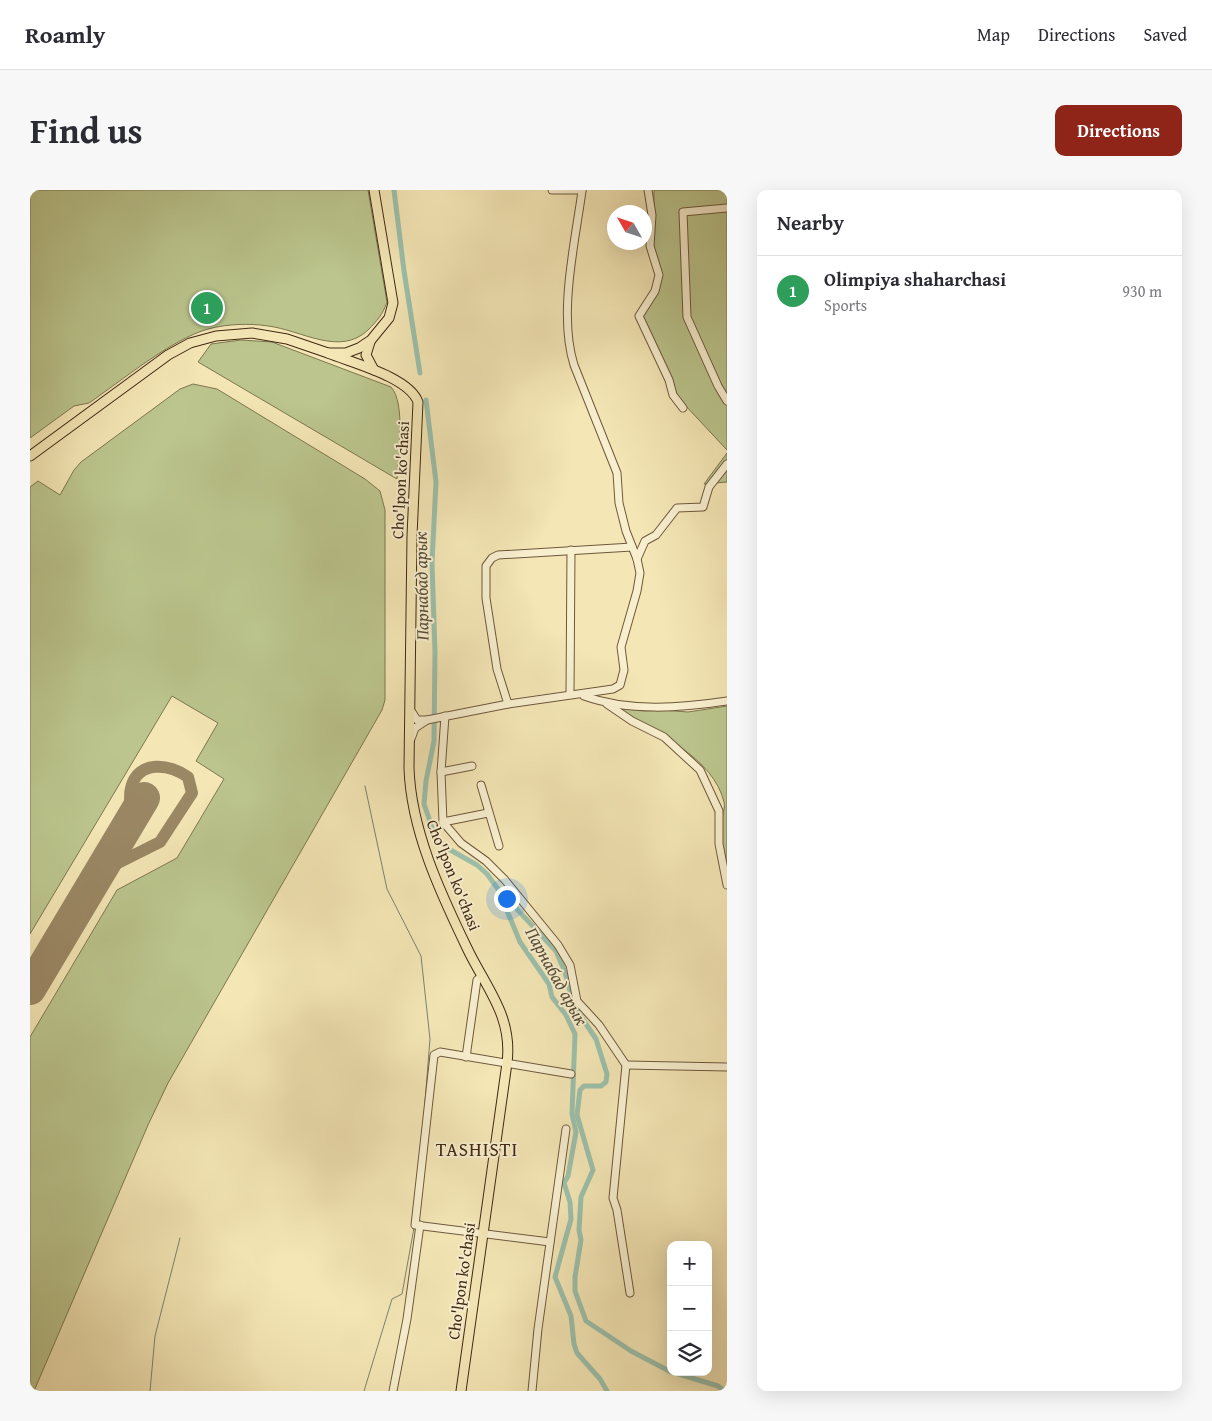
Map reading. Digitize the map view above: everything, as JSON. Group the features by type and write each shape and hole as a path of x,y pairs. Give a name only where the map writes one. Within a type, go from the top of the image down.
{"main road":[{"path":"374,190 393,303 389,318 366,348 366,358 377,373"},
{"name":"Cho'lpon ko'chasi","path":"30,456 168,356 190,343 216,336 252,333 287,339 328,353 407,386 416,396 419,405 412,536 410,788 418,828 463,940 499,1007 506,1026 507,1063 461,1391"},
{"path":"328,353 351,352 371,340"}],"street":[{"path":"552,190 582,190 570,274 570,347 574,365 617,473 619,502 626,531 638,559 640,573 637,591 621,647 624,670 620,685 613,689 582,695"},
{"path":"648,190 652,215 650,246 660,275 655,291 639,316 669,380 673,395 683,408"},
{"path":"727,208 683,212 687,317 718,386 727,401"},
{"path":"638,559 646,541 656,535 676,508 704,507 709,487 727,464"},
{"path":"508,704 492,640 490,615 486,598 486,566 492,558 498,554 632,547"},
{"path":"570,694 571,550"},
{"path":"410,707 412,714 417,720 427,720 570,694 582,695 607,704 632,721 664,737 700,770 719,811 719,844 727,885"},
{"path":"607,704 691,706 727,701"},
{"path":"443,717 441,772 444,822 461,843 486,861 505,880 558,945 570,965 577,1001 599,1025 626,1065 613,1192 630,1293"},
{"path":"409,746 413,731 427,720"},
{"path":"441,772 472,766"},
{"path":"481,785 499,846"},
{"path":"444,822 488,813"},
{"path":"466,1057 477,980 482,976"},
{"path":"550,1242 483,1232 415,1225 434,1055 440,1052 571,1074"},
{"path":"626,1065 727,1067"},
{"path":"532,1391 566,1129"},
{"path":"393,1391 407,1319 420,1225"}],"green space":[{"path":"30,190 368,190 387,302 384,310 368,330 357,338 345,341 320,340 281,328 253,324 223,326 194,334 163,351 89,403 74,406 30,438"},
{"path":"654,190 727,190 727,450 670,389 641,316 657,292 653,245"},
{"path":"241,340 272,342 391,387 396,395 400,417 397,479 198,362 211,344"},
{"path":"193,384 217,389 365,479 380,491 385,510 385,700 382,710 168,1083 148,1125 34,1391 30,1391 30,1037 117,890 177,858 224,779 196,761 218,723 172,696 30,934 30,487 38,481 60,495 74,470 81,462 180,389"},
{"path":"727,453 727,482 704,484"},
{"path":"727,706 727,878 721,831 724,804 718,787 697,760 682,748 622,713 623,707 688,712"}],"waterway":[{"name":"Парнабад арык","path":"394,190 420,373"},
{"name":"Парнабад арык","path":"426,400 436,482 432,563 435,652 434,741 426,781 424,804 435,836 445,847 477,865 487,874 498,889 556,951 565,972 574,1006 596,1039 607,1074 606,1082 601,1086 584,1086 580,1090 577,1115 593,1170 581,1197 579,1230 581,1240 575,1277 575,1291 586,1321 631,1351 667,1370"},
{"path":"365,786 387,889 421,956 430,1039 424,1114"},
{"name":"Парнабад арык","path":"498,889 520,942 549,984 552,997 566,1015 575,1034 572,1114 576,1132 568,1176 564,1183 570,1202 571,1219 555,1277 571,1316 574,1344 577,1353 600,1379 607,1391"},
{"path":"364,1391 392,1299 402,1294 414,1228"},
{"path":"150,1391 155,1336 180,1238"},
{"name":"Парнабад арык","path":"685,1376 718,1386 724,1391"}],"taxiway":[{"path":"97,878 108,868 160,842 192,793 188,777 164,767 147,768 140,772 131,788 129,823"}],"runway":[{"path":"30,989 144,798"}],"place":[{"name":"Olimpiya shaharchasi","path":"207,308"}],"district":[{"name":"TASHISTI","path":"477,1149"}]}
